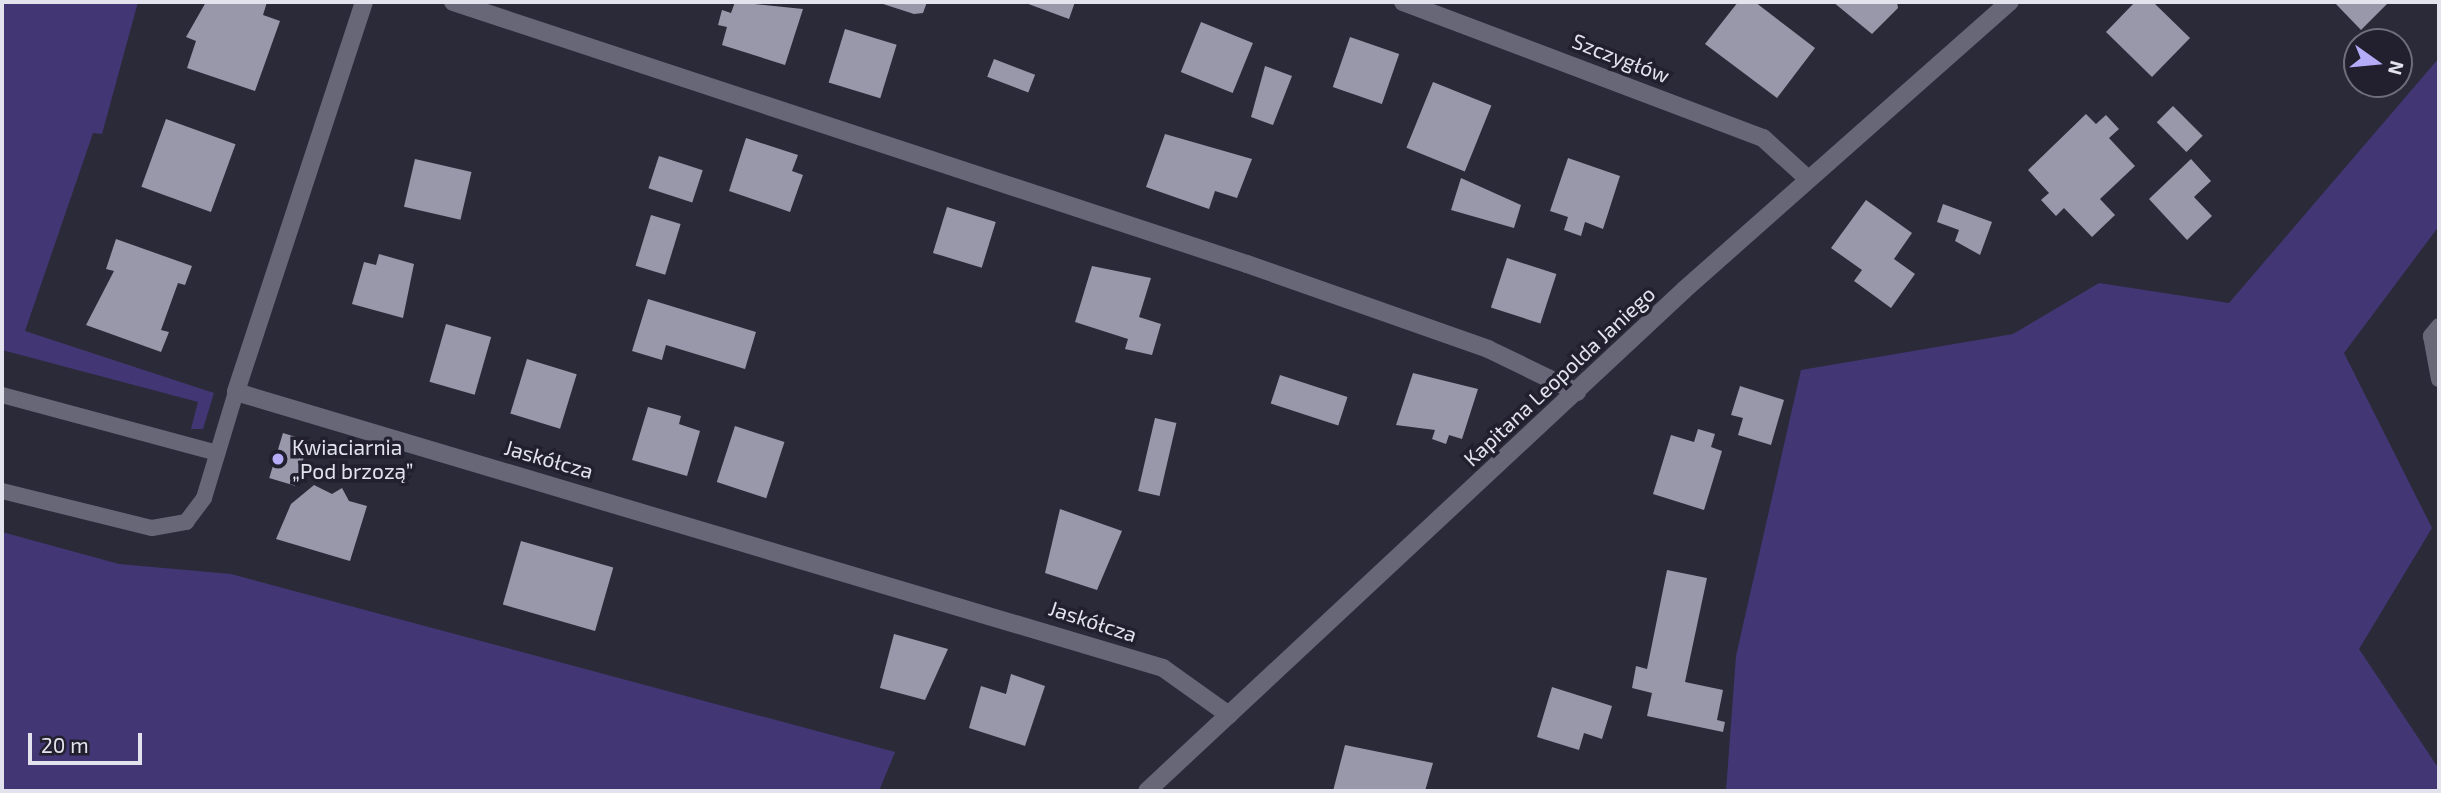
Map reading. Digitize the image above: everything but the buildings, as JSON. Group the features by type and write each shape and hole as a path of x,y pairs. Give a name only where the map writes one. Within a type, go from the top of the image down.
{"street":[{"path":"236,391 364,2"},
{"path":"453,2 1247,264 1488,349 1577,392"},
{"name":"Szczygłów","path":"1403,2 1763,138 1808,180"},
{"name":"Kapitana Leopolda Janiego","path":"1147,791 1808,180 2010,2"},
{"name":"Jaskółcza","path":"236,391 1150,663 1192,683 1229,715"}],"lane":[{"path":"2439,326 2431,335 2439,379"},
{"path":"2,491 167,528 197,512 236,391"},
{"path":"2,395 217,453"}],"shaded area":[{"path":"2,2 138,2 102,134 93,133 25,331 214,393 203,429 191,429 198,402 2,350"},
{"path":"2439,58 2439,226 2344,353 2432,528 2359,649 2439,769 2439,791 1726,791 1736,656 1801,370 2013,334 2099,283 2229,303 2405,98 2413,98 2413,88"},
{"path":"2,532 119,564 231,574 895,752 879,791 2,791"}],"place":[{"name":"Kwiaciarnia „Pod brzozą”","path":"278,459"}]}
